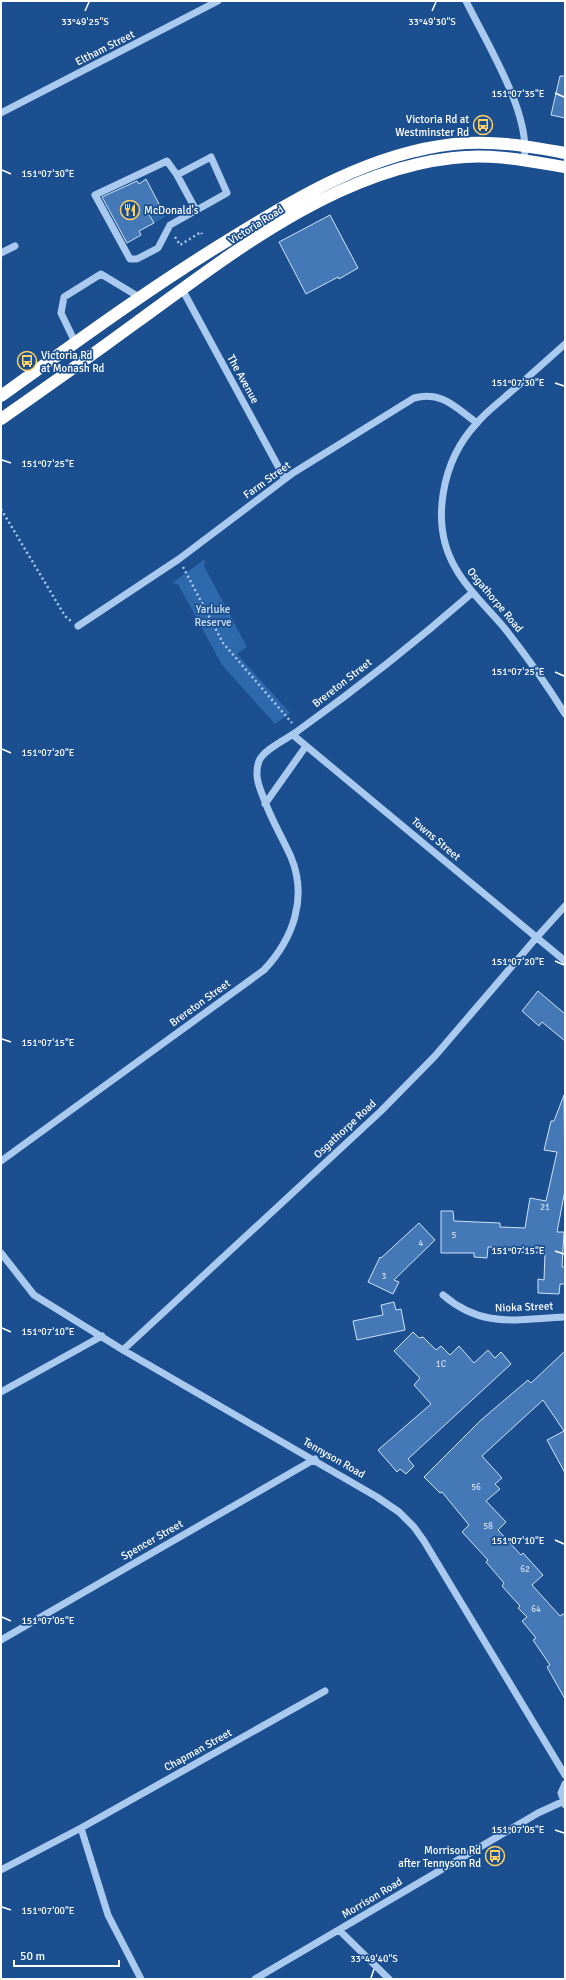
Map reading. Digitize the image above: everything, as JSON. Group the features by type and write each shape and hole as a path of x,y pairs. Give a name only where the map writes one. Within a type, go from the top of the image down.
{"highway":[{"name":"Victoria Road","path":"1,396 139,297 210,251 290,203 358,169 405,154 453,144 491,143 527,146 565,153"},
{"name":"Victoria Road","path":"1,419 182,289 260,236 296,215 363,181 409,166 454,157 496,157 565,167"}],"street":[{"name":"Eltham Street","path":"1,113 218,1"},
{"path":"466,1 515,101 523,124 527,146 524,160"},
{"path":"177,175 210,157 227,192 196,210 170,225 158,248 137,259 130,258 95,196 168,161 196,210"},
{"path":"1,253 15,246"},
{"path":"76,342 60,313 64,297 102,274 139,297"},
{"name":"The Avenue","path":"182,289 285,479"},
{"name":"Osgathorpe Road","path":"565,344 476,423 458,450 448,473 442,509 442,525 455,569 472,594 504,628 532,663 565,714"},
{"name":"Farm Street","path":"78,626 179,559 285,479 414,398 433,395 442,398 476,423"},
{"name":"Brereton Street","path":"1,1161 264,970 282,949 294,922 298,900 298,887 291,858 265,804 257,776 259,761 265,753 296,733 438,623 472,594"},
{"name":"Towns Street","path":"296,733 306,746 565,961"},
{"path":"265,804 306,746"},
{"name":"Osgathorpe Road","path":"122,1350 381,1112 435,1056 565,906"},
{"name":"Tennyson Road","path":"1,1253 34,1295 76,1322 102,1336 122,1350 315,1460 378,1497 399,1512 414,1527 565,1775"},
{"name":"Nioka Street","path":"443,1295 464,1311 498,1321 565,1317"},
{"path":"1,1392 102,1336"},
{"name":"Spencer Street","path":"1,1640 315,1460"},
{"name":"Chapman Street","path":"1,1870 81,1828 325,1691"},
{"path":"564,1804 561,1793 565,1784"},
{"name":"Morrison Road","path":"255,1979 538,1813 564,1804"},
{"path":"81,1828 108,1914 140,1979"},
{"path":"339,1930 389,1979"}],"path":[{"path":"172,234 180,245 201,232 202,234"},
{"path":"1,509 65,616 78,626"},
{"path":"179,559 223,643 296,733"}],"green space":[{"path":"160,207 165,217 154,223 148,213"},
{"name":"Yarluke Reserve","path":"205,559 204,566 247,647 237,654 290,713 275,724 222,665 178,584 172,583"}],"building":[{"path":"560,76 565,76 565,118 551,115"},
{"name":"McDonald's","path":"146,179 160,206 148,213 154,223 139,231 141,235 127,243 102,197 137,181 139,184"},
{"path":"330,215 358,268 339,279 338,277 306,294 279,242"},
{"path":"538,991 565,1014 565,1041 542,1022 539,1026 522,1011"},
{"path":"564,1095 565,1190 557,1232 564,1232 562,1267 565,1267 565,1284 560,1284 559,1294 538,1293 538,1279 544,1280 545,1253 512,1252 512,1248 488,1247 487,1258 474,1257 474,1253 441,1253 441,1211 453,1211 454,1221 500,1223 500,1227 525,1228 530,1198 546,1201 557,1152 544,1150 551,1121 554,1121"},
{"path":"419,1223 435,1240 394,1280 399,1282 393,1294 368,1282 380,1257 381,1258"},
{"path":"394,1302 396,1310 401,1309 405,1330 357,1340 353,1321 383,1315 381,1305"},
{"path":"413,1332 419,1338 423,1337 436,1350 441,1346 450,1355 459,1346 474,1363 488,1350 495,1358 501,1352 511,1364 408,1459 414,1466 406,1474 400,1469 397,1472 378,1450 431,1404 414,1385 420,1378 394,1351"},
{"path":"565,1351 565,1473 547,1440 564,1431 543,1400 482,1456 502,1478 495,1484 500,1489 486,1501 506,1522 498,1530 521,1555 523,1553 543,1575 532,1585 560,1616 565,1613 565,1699 547,1667 550,1665 533,1640 536,1638 522,1621 527,1617 518,1608 520,1606 502,1586 504,1583 486,1562 488,1560 462,1532 469,1525 442,1492 440,1493 424,1477 481,1420 528,1380 531,1383"}],"place":[{"name":"Victoria Rd at Westminster Rd","path":"483,125"},
{"name":"McDonald's","path":"130,210"},
{"name":"Victoria Rd at Monash Rd","path":"27,361"},
{"name":"Morrison Rd after Tennyson Rd","path":"495,1856"}]}
